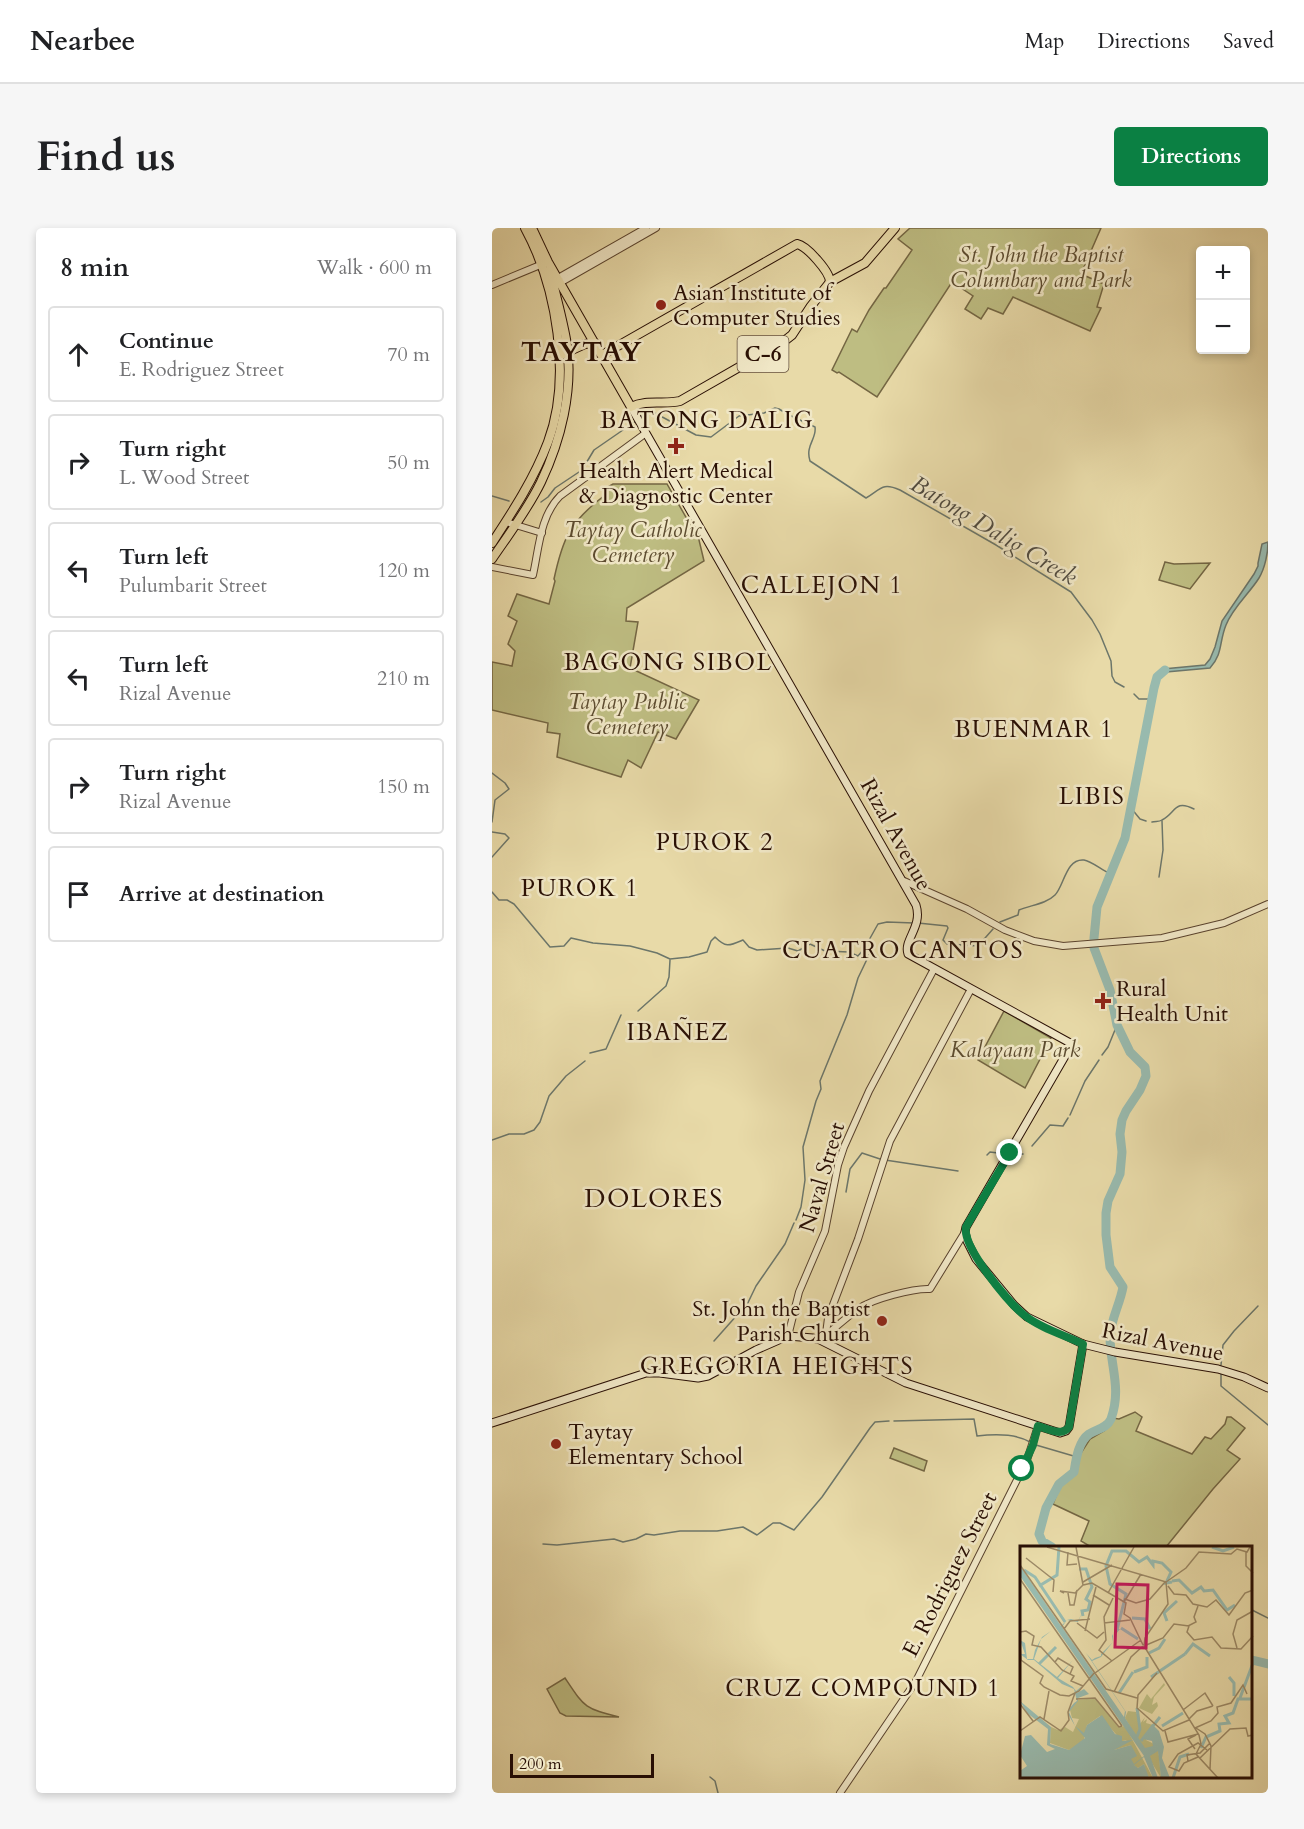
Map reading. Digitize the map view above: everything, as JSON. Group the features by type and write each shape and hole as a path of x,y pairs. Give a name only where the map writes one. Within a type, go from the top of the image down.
{"main road":[{"name":"C-6","path":"632,407 639,403 673,403 687,398 783,342 792,335 830,282 865,263 894,228"},
{"name":"Rizal Avenue","path":"528,229 538,254 545,263"},
{"name":"Rizal Avenue","path":"528,229 545,263 602,355 904,881 916,905 918,923 907,952 910,956 1072,1044 966,1227 965,1232 976,1259 1022,1314 1083,1344 1115,1352 1220,1369 1268,1388"},
{"path":"602,355 797,244 803,246 826,271 830,282"},
{"path":"492,559 541,483 557,442 567,394 569,372 563,354 556,309 545,263"},
{"path":"826,271 836,274 846,273"},
{"path":"556,309 557,283"},
{"path":"563,354 585,344 595,343"},
{"path":"492,543 535,474 549,440 563,354"},
{"path":"492,1423 646,1373 689,1378 708,1376 788,1336 823,1337 906,1383 1060,1433 1069,1427 1083,1344"}],"street":[{"path":"557,283 646,228"},
{"path":"557,283 656,228"},
{"path":"492,285 545,263"},
{"path":"492,567 533,575 546,514 560,496 646,433"},
{"path":"506,522 542,532"},
{"path":"904,881 967,909 1005,930 1034,941 1063,946 1162,938 1202,930 1268,904"},
{"name":"Naval Street","path":"788,1336 799,1292 825,1231 838,1165 844,1147 874,1081 934,969"},
{"path":"823,1337 884,1160 906,1109 971,989"},
{"path":"823,1337 864,1306 903,1293 921,1289 930,1290 965,1232"},
{"name":"E. Rodriguez Street","path":"840,1793 916,1681 1027,1460 1038,1426"}],"green space":[{"name":"St. John the Baptist Columbary and Park","path":"910,228 1101,228 1081,274 1104,284 1097,307 1101,308 1090,331 1013,297 1003,314 988,308 981,319 965,309 973,296 952,282 877,397 839,372 832,370 852,329 857,332 869,310 912,250 898,239"},
{"path":"613,484 667,484 699,540 704,561 627,608 626,621 638,622 630,668 699,700 676,739 658,732 641,768 628,760 621,777 557,757 560,734 547,732 548,723 492,710 492,662 512,666 515,651 508,644 517,621 508,616 517,594 549,604 561,552 570,531 576,522 605,495 606,488"},
{"path":"1165,562 1210,563 1190,589 1159,580"},
{"name":"Kalayaan Park","path":"1004,1011 1051,1038 1025,1088 978,1060"},
{"path":"1135,1412 1142,1417 1136,1431 1192,1454 1205,1437 1211,1439 1225,1424 1227,1417 1231,1417 1245,1428 1227,1450 1240,1459 1167,1546 1089,1546 1081,1541 1089,1521 1053,1504 1060,1486 1075,1474 1079,1456 1090,1439 1104,1431 1112,1423 1113,1418 1119,1419"},
{"path":"894,1448 927,1461 924,1471 890,1458"},
{"path":"565,1678 586,1705 619,1717 566,1716 560,1713 547,1689"}],"water":[{"path":"1268,542 1266,560 1261,574 1229,618 1217,658 1210,668 1166,672 1157,677 1163,669 1205,665 1210,659 1222,621 1254,574 1258,566 1262,544"}],"waterway":[{"name":"Batong Dalig Creek","path":"639,418 651,411 696,435 711,437 739,416 764,413 775,408 815,427 809,451 810,461 866,498 885,487 900,490 996,545 1071,592 1100,634 1111,661 1112,676 1115,682 1124,687"},
{"name":"Batong Dalig Creek","path":"541,502 555,488 582,470 594,450 636,421"},
{"name":"Batong Dalig Creek","path":"492,496 509,501"},
{"path":"1050,1546 1042,1541 1039,1534 1046,1508 1059,1484 1074,1472 1078,1452 1085,1437 1109,1422 1114,1408 1116,1387 1110,1336 1123,1287 1110,1267 1106,1213 1108,1201 1120,1174 1122,1120 1146,1076 1145,1067 1130,1052 1117,1025 1110,990 1094,948 1094,938 1097,907 1125,838 1154,688 1157,677 1165,670"},
{"name":"Batong Dalig Creek","path":"1134,694 1139,699 1151,699"},
{"path":"492,773 509,789 495,800 492,822"},
{"path":"1152,822 1162,820 1179,806 1194,809"},
{"path":"1131,808 1140,819 1146,821"},
{"path":"1159,877 1163,850 1162,821"},
{"path":"492,832 505,834 509,838 492,857"},
{"path":"1000,922 1018,915 1019,910 1043,902 1055,895 1073,863 1084,860 1109,873"},
{"path":"492,892 499,900 507,900 514,904 550,947 564,946 571,938 593,943 630,946 670,959 707,952 715,937 728,945 743,940 749,947 757,950 788,948 798,951 810,944 825,951 849,952 858,956 878,924 914,923"},
{"path":"918,923 947,926 943,940 947,944 978,946 993,929"},
{"path":"796,1220 801,1207 805,1180 803,1147 821,1089 820,1081 847,1015 858,978 870,953 865,950"},
{"path":"638,1011 666,986 670,960"},
{"path":"590,1053 606,1049 621,1015"},
{"path":"1102,1055 1117,1025"},
{"path":"1070,1115 1085,1081 1099,1060"},
{"path":"492,1140 509,1134 524,1134 534,1130 540,1122 549,1096 566,1076 585,1061"},
{"path":"1032,1146 1050,1125 1063,1126 1068,1118"},
{"path":"987,1155 990,1152 1006,1154"},
{"path":"846,1192 850,1169 862,1153 880,1159"},
{"path":"1012,1155 1023,1154"},
{"path":"885,1160 958,1171"},
{"path":"714,1341 738,1314 743,1313 756,1286 785,1244 794,1223"},
{"path":"1221,1365 1223,1345 1258,1306"},
{"path":"1221,1373 1221,1386 1268,1425"},
{"path":"894,1421 974,1419 977,1436 1011,1436 1030,1442"},
{"path":"543,1544 557,1545 614,1539 623,1542 646,1534 717,1531 743,1527 757,1535 773,1523 780,1523 794,1530 822,1497 875,1422 889,1421"},
{"path":"1036,1445 1077,1457"},
{"path":"1253,1610 1268,1618"},
{"path":"1253,1660 1268,1664"},
{"path":"710,1777 715,1781 718,1793"}],"place":[{"name":"Asian Institute of Computer Studies","path":"661,305"},
{"name":"Health Alert Medical & Diagnostic Center","path":"676,446"},
{"name":"Rural Health Unit","path":"1103,1001"},
{"name":"St. John the Baptist Parish Church","path":"882,1321"},
{"name":"Taytay Elementary School","path":"556,1444"}],"district":[{"name":"TAYTAY","path":"582,351"},
{"name":"BATONG DALIG","path":"707,420"},
{"name":"CALLEJON 1","path":"822,585"},
{"name":"BAGONG SIBOL","path":"668,662"},
{"name":"BUENMAR 1","path":"1034,729"},
{"name":"LIBIS","path":"1092,796"},
{"name":"PUROK 2","path":"715,842"},
{"name":"PUROK 1","path":"580,888"},
{"name":"CUATRO CANTOS","path":"903,950"},
{"name":"IBAÑEZ","path":"678,1032"},
{"name":"DOLORES","path":"654,1198"},
{"name":"GREGORIA HEIGHTS","path":"777,1366"},
{"name":"CRUZ COMPOUND 1","path":"863,1688"}],"route":[{"path":"1010,1153 966,1227 967,1241 976,1259 1022,1314 1083,1344 1069,1427 1060,1433 1038,1426 1033,1445 1022,1469"}],"park label":[{"name":"Taytay Catholic Cemetery","path":"633,542"},
{"name":"Taytay Public Cemetery","path":"627,714"}]}
